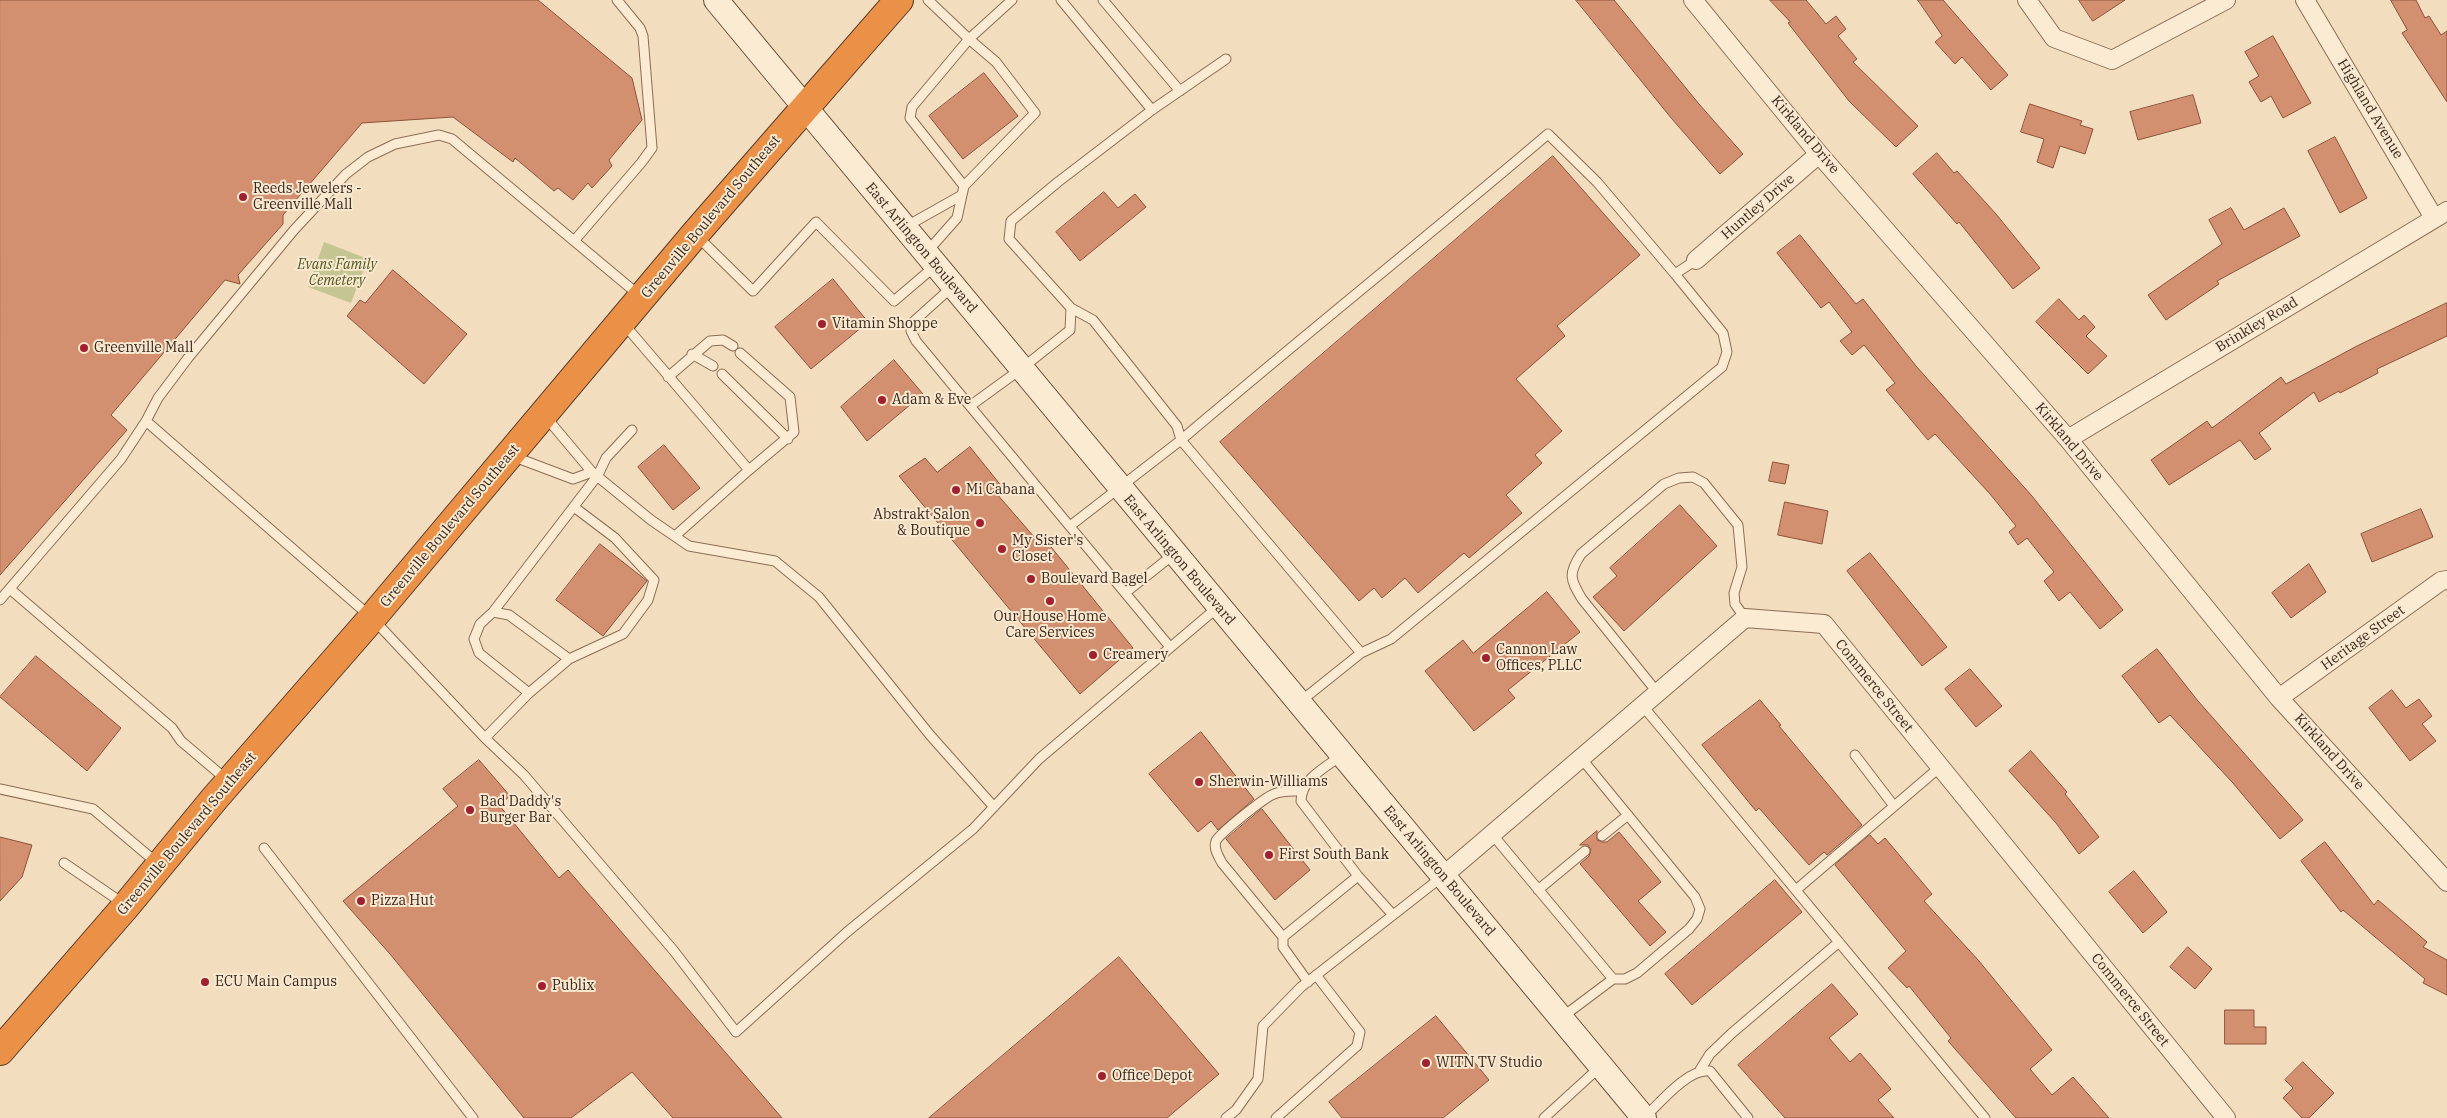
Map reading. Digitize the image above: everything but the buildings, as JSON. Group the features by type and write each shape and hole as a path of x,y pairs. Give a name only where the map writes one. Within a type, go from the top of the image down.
{"highway":[{"name":"Greenville Boulevard Southeast","path":"0,1051 126,906 229,782 372,618 695,234 899,0"}],"main road":[{"name":"East Arlington Boulevard","path":"716,0 1644,1118"}],"street":[{"name":"Kirkland Drive","path":"1692,0 1820,154 2068,439 2279,698 2447,882"},
{"path":"2026,0 2054,38 2112,60 2226,0"},
{"name":"Highland Avenue","path":"2305,0 2441,214"},
{"name":"Huntley Drive","path":"1696,260 1820,154"},
{"name":"Brinkley Road","path":"2068,439 2441,214"},
{"name":"Heritage Street","path":"2279,698 2441,582 2447,580"},
{"path":"1443,876 1745,618"},
{"name":"Commerce Street","path":"1745,618 1824,624 2226,1118"}],"lane":[{"path":"574,241 652,148 643,36 640,28 618,0"},
{"path":"905,228 963,191 1035,113 996,62 928,0"},
{"path":"695,234 753,291 816,222 894,301 931,259 957,218 963,191 910,118 912,107 969,39 1012,0"},
{"path":"1061,0 1152,110"},
{"path":"1103,0 1180,91"},
{"path":"1226,58 1152,110 1058,182 1011,221 1009,239 1071,308 1092,320 1177,426 1181,440 1360,653"},
{"path":"1070,526 1181,440 1352,295 1402,257 1548,134 1597,182 1723,333 1727,352 1722,368 1391,639 1360,653 1298,703"},
{"path":"0,600 121,460 146,422 158,398 188,358 294,230 346,174 368,158 395,144 445,136 642,298"},
{"path":"1675,274 1696,260"},
{"path":"953,286 912,323 911,331 916,341 1170,647"},
{"path":"970,406 1070,330 1071,308"},
{"path":"621,322 749,470"},
{"path":"668,377 692,354 710,341 723,340 733,346"},
{"path":"675,536 794,432 790,397 740,353"},
{"path":"692,354 712,366"},
{"path":"722,374 788,439"},
{"path":"544,414 595,474 651,520 689,546 775,561 819,597 930,735 994,807"},
{"path":"146,422 372,618 485,738 524,775 674,951 736,1032 847,932 973,829 1039,759 1218,607"},
{"path":"529,693 479,653 474,639 480,624 493,612 574,507 606,458 632,430"},
{"path":"508,455 573,479 595,474"},
{"path":"1657,692 1582,599 1572,583 1572,569 1581,554 1664,484 1679,478 1693,477 1704,483 1738,525 1742,567 1734,593 1735,604 1745,618"},
{"path":"485,738 529,693 569,659 623,634 648,600 654,580 615,538 574,507"},
{"path":"1125,593 1174,554"},
{"path":"10,589 172,728 181,741 229,782"},
{"path":"493,612 509,615 569,659"},
{"path":"1642,706 1985,1118"},
{"path":"1342,755 1307,782 1301,791 1301,801 1358,876 1393,915"},
{"path":"1855,755 1894,806"},
{"path":"1561,1018 1613,979 1625,979 1637,973 1689,929 1697,919 1700,909 1695,897 1581,758"},
{"path":"1796,890 1940,767"},
{"path":"0,790 94,809 133,845 159,865"},
{"path":"1301,791 1286,790 1272,794 1224,832 1216,842 1216,851 1222,863 1283,937 1283,947 1308,982"},
{"path":"1602,836 1628,815"},
{"path":"1492,834 1613,979"},
{"path":"264,848 473,1118"},
{"path":"1538,890 1584,851"},
{"path":"64,863 126,906"},
{"path":"1283,937 1358,876"},
{"path":"1226,1118 1236,1110 1258,1079 1263,1026 1316,975 1443,876"},
{"path":"1644,1118 1687,1078 1700,1070 1710,1054 1732,1033 1839,942"},
{"path":"1276,1118 1357,1046 1360,1032 1316,975"},
{"path":"1544,1118 1601,1066"},
{"path":"1700,1070 1710,1071 1748,1118"}],"green space":[{"name":"Evans Family Cemetery","path":"324,242 368,259 351,303 308,287"}],"place":[{"name":"Reeds Jewelers - Greenville Mall","path":"243,197"},
{"name":"Vitamin Shoppe","path":"822,324"},
{"name":"Greenville Mall","path":"84,348"},
{"name":"Adam & Eve","path":"882,400"},
{"name":"Mi Cabana","path":"956,490"},
{"name":"Abstrakt Salon & Boutique","path":"980,523"},
{"name":"My Sister's Closet","path":"1002,549"},
{"name":"Boulevard Bagel","path":"1031,579"},
{"name":"Our House Home Care Services","path":"1050,601"},
{"name":"Creamery","path":"1093,655"},
{"name":"Cannon Law Offices, PLLC","path":"1486,658"},
{"name":"Sherwin-Williams","path":"1199,782"},
{"name":"Bad Daddy's Burger Bar","path":"470,810"},
{"name":"First South Bank","path":"1269,855"},
{"name":"Pizza Hut","path":"361,901"},
{"name":"ECU Main Campus","path":"205,982"},
{"name":"Publix","path":"542,986"},
{"name":"WITN TV Studio","path":"1426,1063"},
{"name":"Office Depot","path":"1102,1076"}]}
